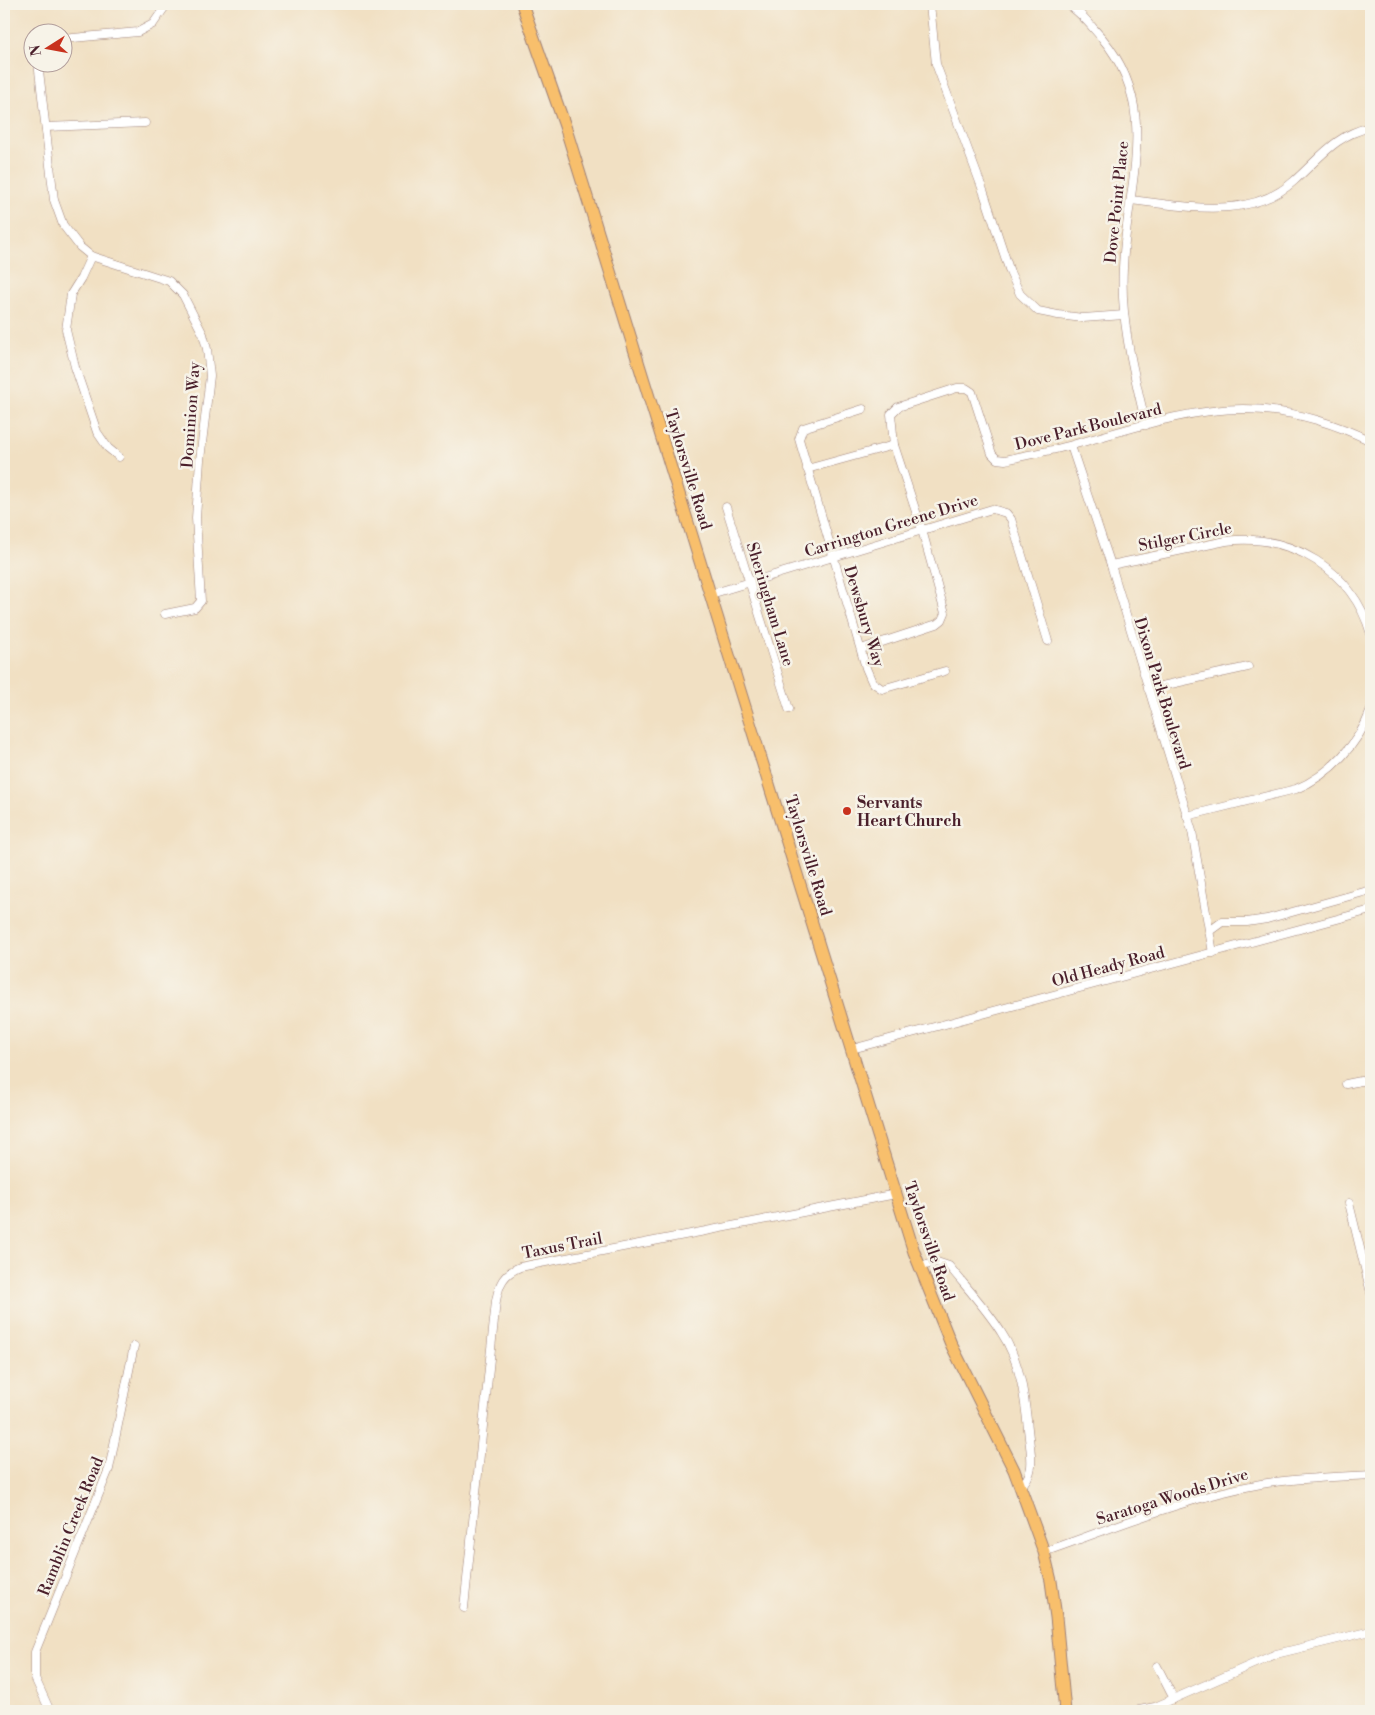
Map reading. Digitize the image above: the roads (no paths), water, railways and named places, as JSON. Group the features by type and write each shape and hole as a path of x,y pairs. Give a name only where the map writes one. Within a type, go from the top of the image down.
{"main road":[{"name":"Taylorsville Road","path":"522,4 568,132 919,1267 947,1337 1020,1487 1044,1552 1051,1581 1056,1617 1065,1711"}],"street":[{"path":"72,38 138,32 153,24 166,4"},
{"path":"930,4 936,64 984,193 1010,272 1020,294 1038,311 1083,318 1124,315"},
{"name":"Dove Point Place","path":"1071,5 1095,30 1116,57 1130,87 1138,127 1123,267 1124,315 1146,425"},
{"name":"Dominion Way","path":"39,72 57,212 71,237 91,256 160,276 173,284 184,295 195,315 207,349 210,376 200,460 196,518 201,601 195,608 165,614"},
{"path":"46,127 145,123"},
{"path":"1131,200 1211,208 1231,207 1259,200 1287,187 1342,137 1371,127"},
{"path":"91,256 71,294 66,330 75,367 97,432 108,448 119,457"},
{"name":"Dove Park Boulevard","path":"860,649 937,624 946,613 922,530 894,445 891,414 898,408 957,388 966,388 972,392 990,449 998,459 1005,460 1071,446 1146,425 1212,412 1263,410 1283,412 1324,421 1371,441"},
{"name":"Dewsbury Way","path":"863,409 803,428 799,439 860,649 872,682 882,689 945,671"},
{"path":"807,469 894,445"},
{"name":"Dixon Park Boulevard","path":"1071,446 1111,565 1192,831 1213,953"},
{"name":"Sheringham Lane","path":"726,507 789,709"},
{"name":"Carrington Greene Drive","path":"711,594 992,509 1006,513 1013,525 1048,641"},
{"name":"Stilger Circle","path":"1111,565 1226,541 1243,539 1275,543 1305,553 1333,572 1355,600 1371,634"},
{"path":"1148,690 1248,667"},
{"path":"1187,816 1296,789 1312,782 1337,762 1370,722 1371,710"},
{"path":"1210,930 1222,922 1247,922 1267,919 1371,890"},
{"name":"Old Heady Road","path":"852,1049 1371,910"},
{"path":"1346,1084 1371,1079"},
{"name":"Taxus Trail","path":"464,1608 496,1301 499,1285 506,1275 520,1267 896,1194"},
{"path":"1349,1203 1371,1293"},
{"path":"919,1267 937,1262 949,1266 1001,1331 1012,1354 1024,1392 1032,1463 1030,1476 1020,1487"},
{"name":"Ramblin Creek Road","path":"50,1711 35,1678 35,1652 109,1469 134,1346"},
{"name":"Saratoga Woods Drive","path":"1044,1552 1200,1499 1231,1491 1291,1481 1371,1475"},
{"path":"1134,1711 1155,1707 1276,1654 1371,1631"},
{"path":"1157,1666 1174,1699"}],"place":[{"name":"Servants Heart Church","path":"847,811"}]}
